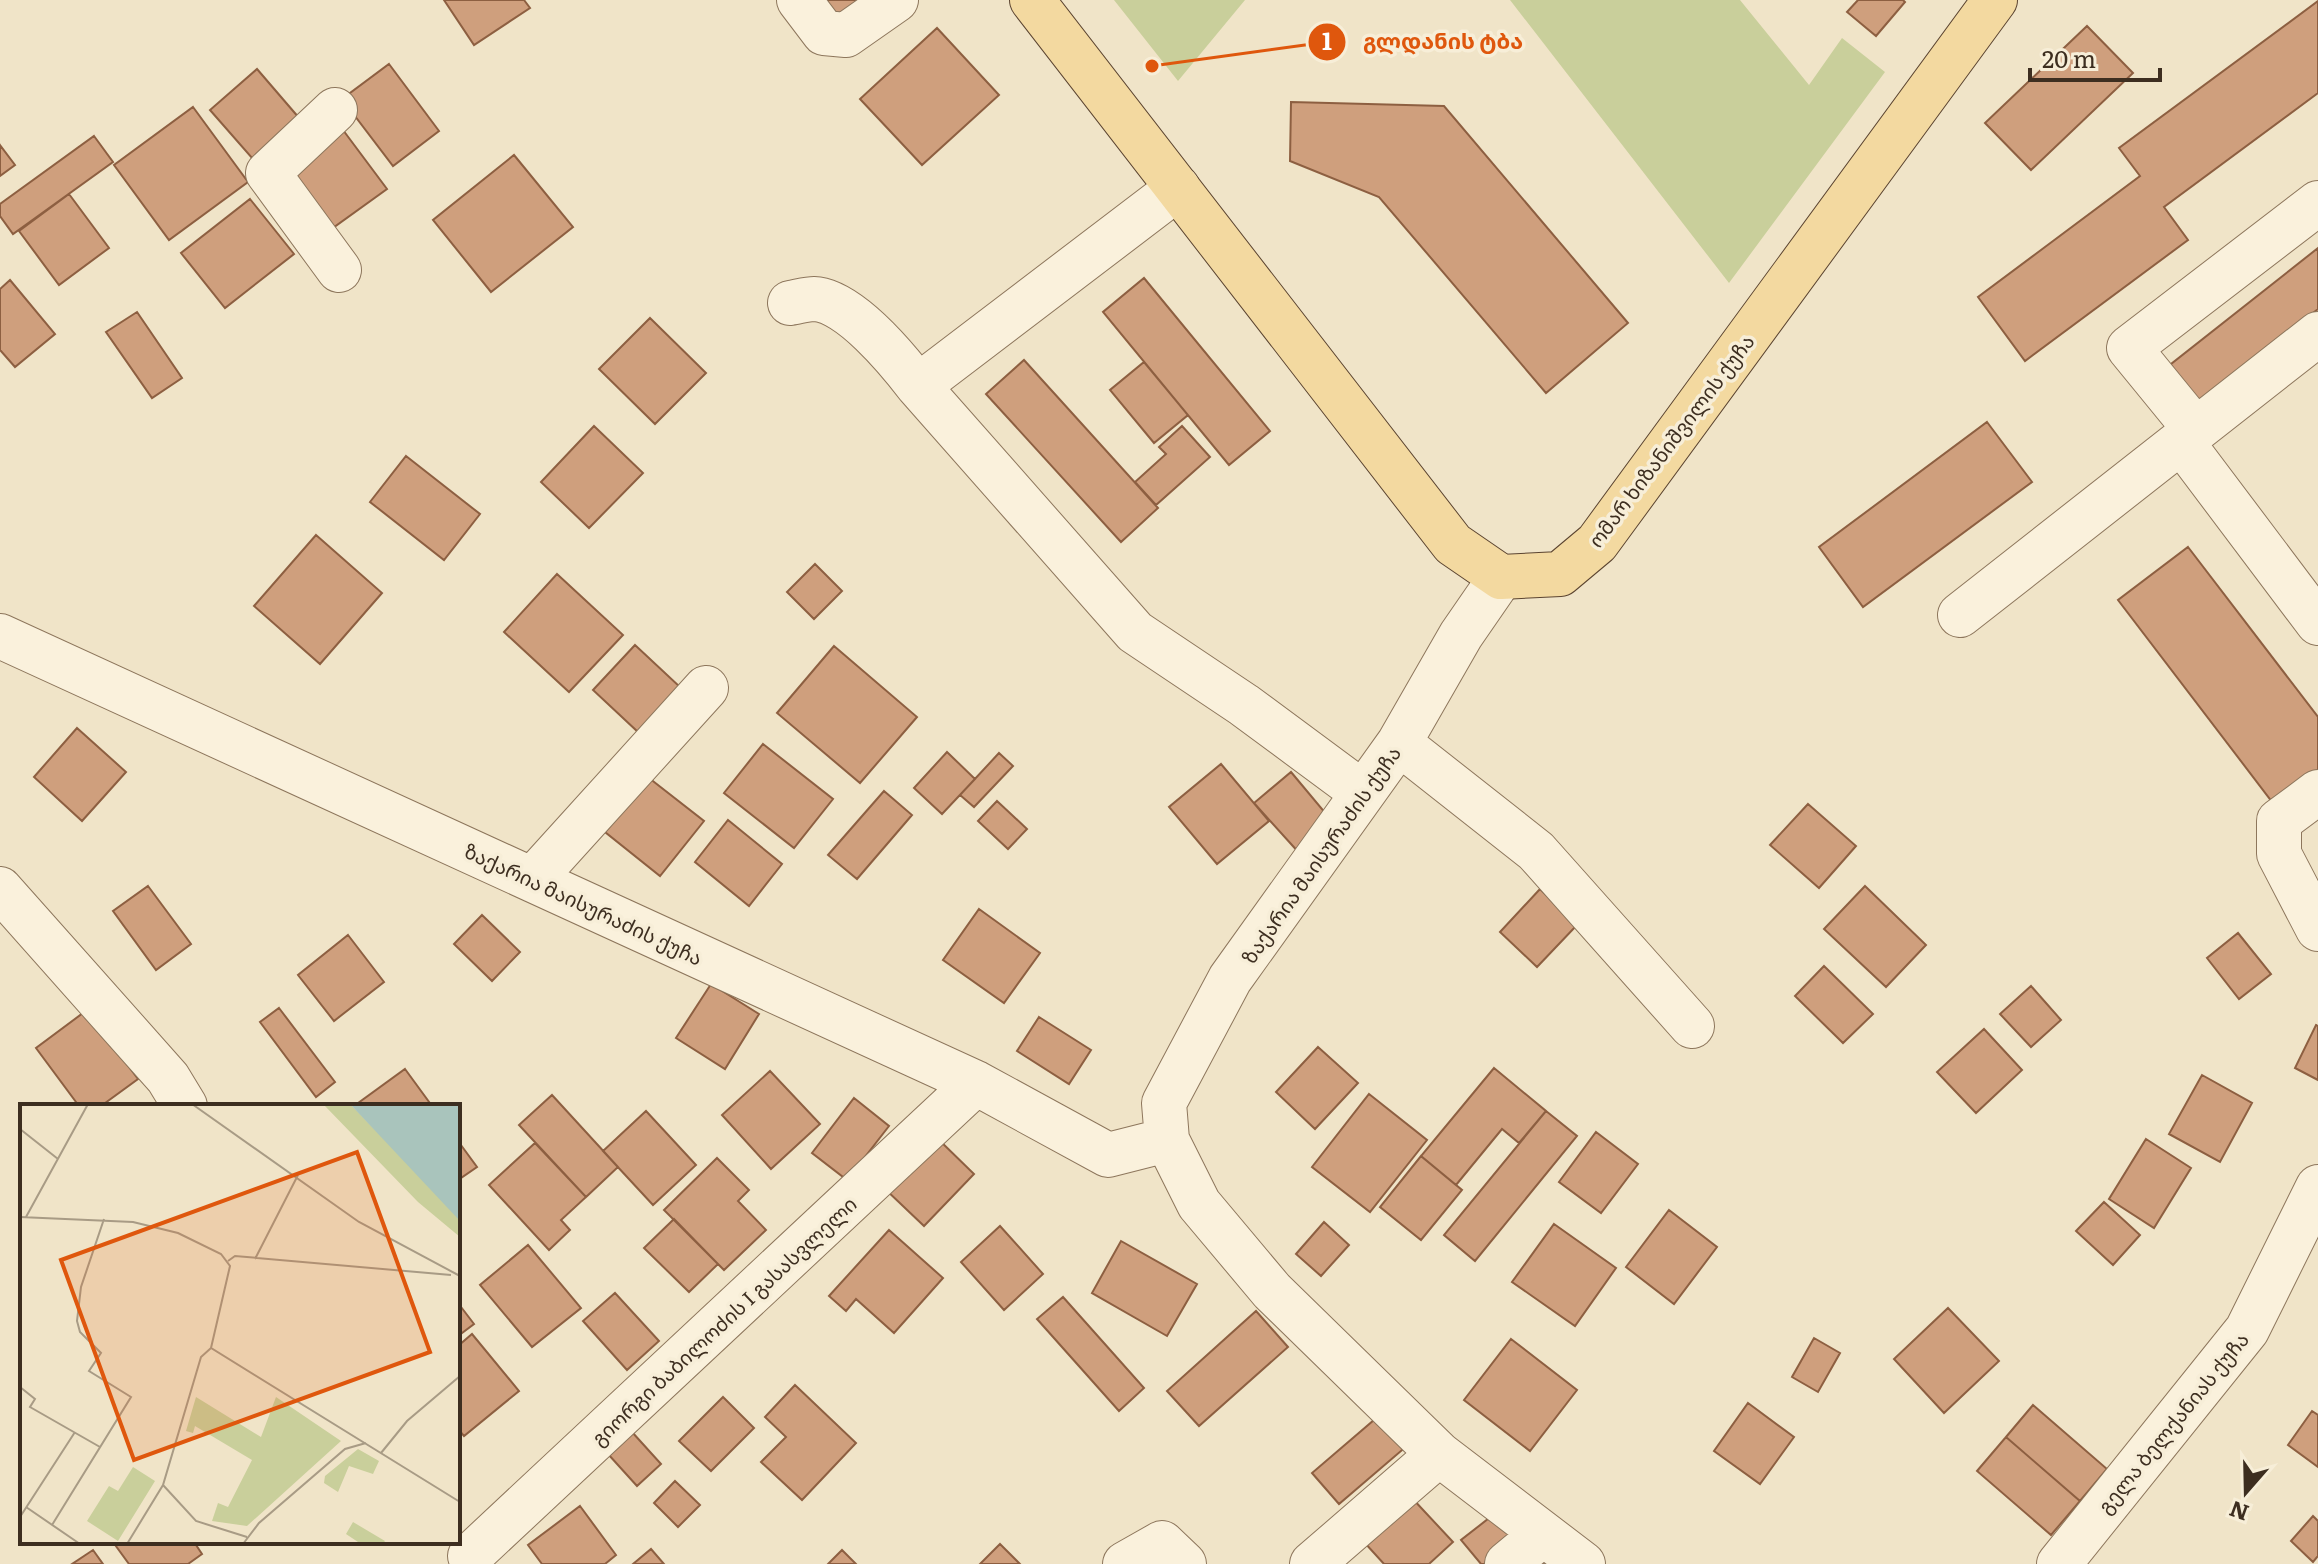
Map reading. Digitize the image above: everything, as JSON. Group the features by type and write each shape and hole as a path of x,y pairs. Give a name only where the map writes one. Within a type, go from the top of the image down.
{"main road":[{"path":"1032,0 1453,544 1501,577"},
{"name":"ომარ ხიზანიშვილის ქუჩა","path":"1501,577 1560,574 1597,543 1995,0"}],"street":[{"path":"799,0 824,33 846,35 896,0"},
{"path":"335,110 268,173 339,270"},
{"path":"918,386 1178,188"},
{"path":"2318,203 2129,348 2318,623"},
{"path":"790,303 817,298 851,316 886,344 918,386 1135,632 1244,705 1363,793"},
{"path":"1960,615 2318,334"},
{"name":"ზაქარია მაისურაძის ქუჩა","path":"1501,577 1461,635 1399,743 1230,979 1164,1103 1167,1140 1199,1204 1272,1291 1439,1454 1583,1564"},
{"name":"ზაქარია მაისურაძის ქუჩა","path":"0,636 976,1083 1108,1155 1167,1140"},
{"path":"533,879 706,688"},
{"path":"1399,743 1536,851 1692,1026"},
{"path":"2318,792 2279,821 2279,854 2318,929"},
{"path":"0,889 168,1078 184,1104"},
{"name":"გიორგი ბაბილოძის I გასასვლელი","path":"468,1553 976,1083"},
{"name":"გელა ბელქანიას ქუჩა","path":"2059,1564 2247,1330 2318,1187"},
{"path":"1312,1564 1439,1454"},
{"path":"1507,1564 1543,1534"},
{"path":"1125,1564 1162,1543 1184,1564"}],"green space":[{"path":"1114,0 1245,0 1178,81"},
{"path":"1510,0 1740,0 1809,85 1842,38 1885,72 1729,283"}],"building":[{"path":"444,0 524,0 530,8 474,45"},
{"path":"824,0 870,0 841,22"},
{"path":"1858,0 1905,2 1876,36 1847,12"},
{"path":"2318,1 2318,93 2164,207 2188,240 2025,361 1978,297 2140,176 2119,148"},
{"path":"2087,26 2133,73 2031,170 1985,123"},
{"path":"937,28 999,95 922,165 860,99"},
{"path":"389,64 439,131 393,166 342,99"},
{"path":"257,69 306,126 259,166 210,110"},
{"path":"1291,102 1444,106 1628,323 1546,393 1379,197 1290,161"},
{"path":"193,107 248,182 169,240 114,165"},
{"path":"343,130 387,189 330,230 286,171"},
{"path":"94,136 113,162 13,234 0,216 0,204"},
{"path":"0,145 15,165 0,176"},
{"path":"514,155 573,227 491,292 433,220"},
{"path":"69,194 109,248 59,285 19,231"},
{"path":"250,199 294,254 225,308 181,253"},
{"path":"2318,248 2318,309 2196,405 2166,368"},
{"path":"1144,278 1270,431 1229,465 1103,312"},
{"path":"10,280 55,334 15,367 0,350 0,289"},
{"path":"137,312 182,378 152,398 106,332"},
{"path":"650,318 706,373 655,424 599,369"},
{"path":"1024,360 1158,508 1121,542 986,394"},
{"path":"1144,362 1188,415 1154,443 1110,390"},
{"path":"1987,422 2032,482 1863,607 1819,547"},
{"path":"594,426 643,473 589,528 541,482"},
{"path":"1182,426 1210,457 1156,505 1135,482 1166,454 1159,447"},
{"path":"406,456 480,514 444,560 370,502"},
{"path":"316,535 382,593 320,664 254,606"},
{"path":"2188,547 2318,717 2318,782 2279,811 2118,600"},
{"path":"815,564 842,591 814,619 787,592"},
{"path":"557,574 623,635 569,692 504,632"},
{"path":"635,645 680,687 638,732 593,690"},
{"path":"834,646 917,717 860,783 777,713"},
{"path":"77,728 126,772 82,821 34,777"},
{"path":"763,744 833,799 794,848 724,793"},
{"path":"947,752 975,779 942,814 914,788"},
{"path":"999,753 1013,766 974,807 960,795"},
{"path":"1221,764 1269,821 1217,864 1169,807"},
{"path":"1291,772 1327,815 1301,855 1254,803"},
{"path":"649,778 704,821 660,876 605,832"},
{"path":"884,791 912,815 857,879 828,855"},
{"path":"997,801 1027,829 1008,849 978,821"},
{"path":"1808,804 1856,846 1819,888 1770,845"},
{"path":"728,820 782,864 749,906 695,862"},
{"path":"148,886 191,944 156,970 113,911"},
{"path":"1865,886 1926,945 1886,987 1824,929"},
{"path":"1540,889 1577,925 1537,967 1500,932"},
{"path":"979,909 1040,953 1004,1003 943,960"},
{"path":"482,915 520,952 492,981 454,944"},
{"path":"2238,933 2271,974 2239,999 2207,958"},
{"path":"348,935 384,982 334,1021 298,975"},
{"path":"1824,966 1873,1014 1843,1043 1795,996"},
{"path":"711,984 759,1014 725,1069 676,1038"},
{"path":"2031,986 2061,1020 2031,1047 2000,1014"},
{"path":"279,1008 335,1082 316,1097 260,1022"},
{"path":"87,1010 138,1079 104,1104 78,1104 36,1048"},
{"path":"1039,1017 1091,1050 1069,1084 1017,1051"},
{"path":"2318,1026 2318,1080 2295,1068"},
{"path":"1984,1029 2022,1070 1976,1113 1937,1072"},
{"path":"1318,1047 1358,1083 1315,1129 1276,1092"},
{"path":"1494,1068 1546,1111 1519,1143 1502,1129 1456,1185 1421,1156"},
{"path":"405,1069 431,1104 357,1104"},
{"path":"770,1071 820,1124 771,1169 722,1115"},
{"path":"2202,1075 2252,1103 2220,1162 2169,1134"},
{"path":"1369,1094 1427,1140 1370,1212 1312,1167"},
{"path":"552,1095 618,1167 586,1197 519,1125"},
{"path":"854,1098 889,1126 847,1180 812,1153"},
{"path":"646,1111 696,1165 653,1205 603,1151"},
{"path":"1546,1111 1577,1136 1475,1261 1444,1235"},
{"path":"1596,1132 1638,1164 1601,1213 1559,1182"},
{"path":"935,1136 974,1174 924,1226 884,1188"},
{"path":"2146,1139 2191,1168 2154,1228 2109,1199"},
{"path":"535,1143 586,1197 561,1220 570,1230 549,1250 489,1185"},
{"path":"460,1144 477,1167 460,1179"},
{"path":"1421,1156 1462,1190 1421,1240 1380,1207"},
{"path":"717,1158 749,1190 738,1201 766,1230 724,1270 664,1210"},
{"path":"2104,1202 2140,1235 2113,1265 2076,1231"},
{"path":"1669,1210 1717,1247 1674,1304 1626,1267"},
{"path":"674,1219 718,1264 689,1292 644,1248"},
{"path":"1324,1222 1349,1245 1321,1276 1296,1254"},
{"path":"1554,1224 1616,1268 1575,1326 1512,1282"},
{"path":"1000,1226 1043,1274 1004,1310 961,1262"},
{"path":"889,1230 943,1278 894,1333 856,1299 846,1311 829,1296"},
{"path":"1121,1241 1197,1284 1167,1336 1092,1293"},
{"path":"528,1245 581,1308 532,1347 480,1285"},
{"path":"615,1293 659,1341 627,1370 583,1321"},
{"path":"1063,1297 1144,1388 1119,1411 1037,1319"},
{"path":"460,1306 474,1324 460,1334"},
{"path":"1948,1308 1999,1361 1944,1413 1894,1359"},
{"path":"1256,1311 1288,1347 1199,1426 1167,1391"},
{"path":"472,1334 519,1391 464,1436 460,1431 460,1344"},
{"path":"1814,1338 1840,1353 1818,1392 1792,1377"},
{"path":"1511,1339 1577,1390 1530,1451 1464,1400"},
{"path":"795,1385 856,1443 802,1500 761,1462 786,1437 765,1417"},
{"path":"723,1397 754,1428 711,1471 679,1441"},
{"path":"1748,1403 1794,1437 1760,1484 1714,1451"},
{"path":"2033,1405 2107,1469 2080,1501 2006,1437"},
{"path":"2312,1411 2318,1415 2318,1467 2288,1445"},
{"path":"1381,1414 1408,1445 1339,1504 1312,1473"},
{"path":"632,1432 661,1464 637,1486 608,1454"},
{"path":"2006,1437 2080,1501 2051,1535 1977,1471"},
{"path":"675,1481 700,1505 678,1527 654,1503"},
{"path":"1411,1497 1453,1542 1429,1564 1384,1564 1364,1542"},
{"path":"580,1506 616,1555 605,1564 542,1564 528,1545"},
{"path":"1493,1515 1515,1543 1488,1564 1481,1564 1461,1540"},
{"path":"2313,1516 2318,1521 2318,1556 2313,1562 2291,1541"},
{"path":"114,1544 195,1544 202,1554 188,1564 129,1564"},
{"path":"1000,1544 1020,1564 980,1564"},
{"path":"651,1549 664,1564 633,1564"},
{"path":"93,1550 103,1564 72,1564"},
{"path":"842,1550 856,1564 828,1564"}],"place":[{"name":"გლდანის ტბა","path":"1152,66"}]}
